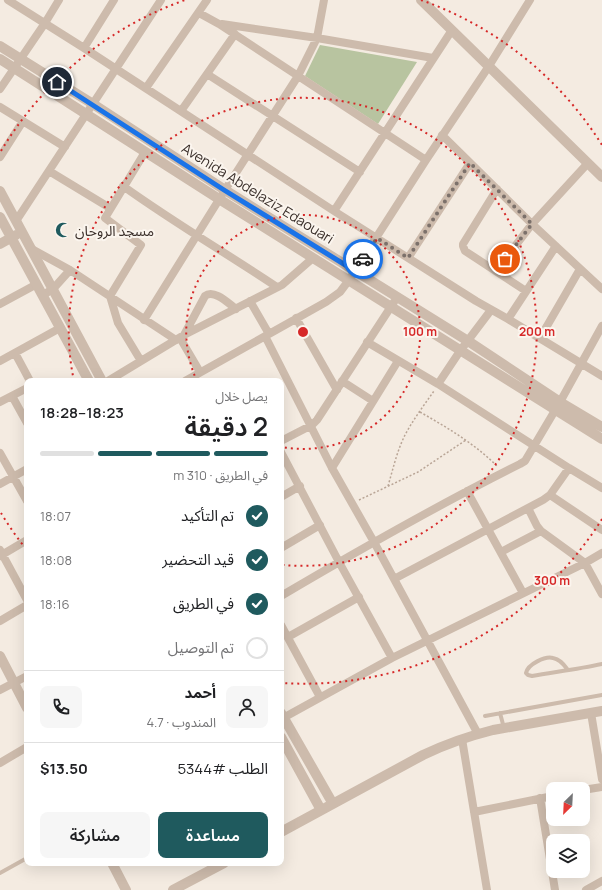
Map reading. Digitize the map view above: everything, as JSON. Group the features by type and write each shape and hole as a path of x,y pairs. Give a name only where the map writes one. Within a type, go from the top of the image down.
{"street":[{"path":"8,0 408,258 491,310 602,376"},
{"path":"0,89 59,0"},
{"path":"84,48 114,0"},
{"path":"3,230 16,221 161,0"},
{"path":"146,88 207,0"},
{"path":"144,320 224,190 298,76 318,38 324,0"},
{"path":"419,0 452,30 602,176"},
{"path":"190,378 333,297 349,280 442,135 489,66 530,0"},
{"path":"199,13 235,34 426,160"},
{"path":"219,24 318,38 433,58"},
{"path":"334,211 452,30"},
{"path":"181,111 235,34"},
{"name":"Avenida Abdelaziz Edaouari","path":"0,46 93,104 224,190 355,271 394,302 460,350 558,406 602,427"},
{"name":"Avenida Abdelaziz Edaouari","path":"0,59 349,280 468,341 602,439"},
{"path":"207,74 360,172"},
{"path":"0,107 65,147"},
{"path":"0,156 24,121"},
{"path":"442,135 532,224 602,289"},
{"path":"141,361 118,323 110,296 141,245 105,219 123,186 145,152"},
{"path":"408,258 470,163"},
{"path":"496,271 532,224 588,163"},
{"path":"49,171 110,208"},
{"path":"123,186 158,211 197,234 277,287"},
{"path":"497,189 463,246 465,251 526,292"},
{"path":"0,191 100,378"},
{"path":"0,217 3,230 11,237 87,378"},
{"path":"0,244 22,232"},
{"path":"508,319 556,246"},
{"path":"30,248 70,270 144,320 180,338 200,372"},
{"path":"113,378 180,338 286,282 313,258"},
{"path":"540,338 580,269"},
{"path":"43,295 53,289 70,270"},
{"path":"0,304 36,284"},
{"path":"180,338 208,294 214,294 236,309"},
{"path":"250,301 310,426 332,468 374,542 478,734"},
{"path":"284,439 310,426 317,420 394,302"},
{"path":"438,384 460,350 491,310"},
{"path":"296,318 337,390"},
{"path":"284,594 374,542 525,461 558,406 602,326"},
{"path":"0,361 60,328"},
{"path":"367,342 438,384 602,488"},
{"path":"15,352 28,378"},
{"path":"332,468 398,361"},
{"path":"342,381 373,401"},
{"path":"0,402 24,390"},
{"path":"12,396 24,418"},
{"path":"0,453 24,495"},
{"path":"284,457 392,658"},
{"path":"394,579 543,500 550,495 569,468"},
{"path":"0,484 24,471"},
{"path":"284,495 300,486"},
{"path":"467,491 523,593"},
{"path":"550,495 602,530"},
{"path":"528,508 540,531 585,563 602,594"},
{"path":"284,546 320,525"},
{"path":"501,552 540,531"},
{"path":"24,542 1,553 24,595"},
{"path":"284,714 320,697 392,658 585,563 602,553"},
{"path":"288,637 359,598"},
{"path":"0,621 24,607"},
{"path":"284,630 320,697"},
{"path":"0,656 24,702"},
{"path":"0,690 24,678"},
{"path":"284,830 423,755 462,739 504,728 602,711"},
{"path":"590,713 602,779"},
{"path":"284,718 333,804"},
{"path":"462,739 487,890"},
{"path":"284,742 322,810"},
{"path":"0,763 24,749"},
{"path":"590,789 602,787"},
{"path":"474,812 546,797"},
{"path":"540,798 555,890"},
{"path":"114,866 126,890"},
{"path":"173,890 218,866"},
{"path":"586,890 602,881"}],"lane":[{"path":"568,670 564,664 557,659 548,657 534,663 527,668 526,672 528,675 532,676 568,670 602,664"},
{"path":"485,716 602,695"},
{"path":"500,713 504,728"},
{"path":"0,873 24,860"}],"path":[{"path":"388,486 405,436 438,384"},
{"path":"419,412 466,440 486,455 504,472"},
{"path":"352,504 418,472 466,440"}],"green space":[{"path":"320,45 417,62 378,124 305,76"}],"way so far":[{"path":"363,259 377,238 408,258 470,163 532,224 505,259"}],"place":[{"name":"مسجد الروحان","path":"63,230"}],"route":[{"path":"57,82 224,190 355,271 363,259"}]}
